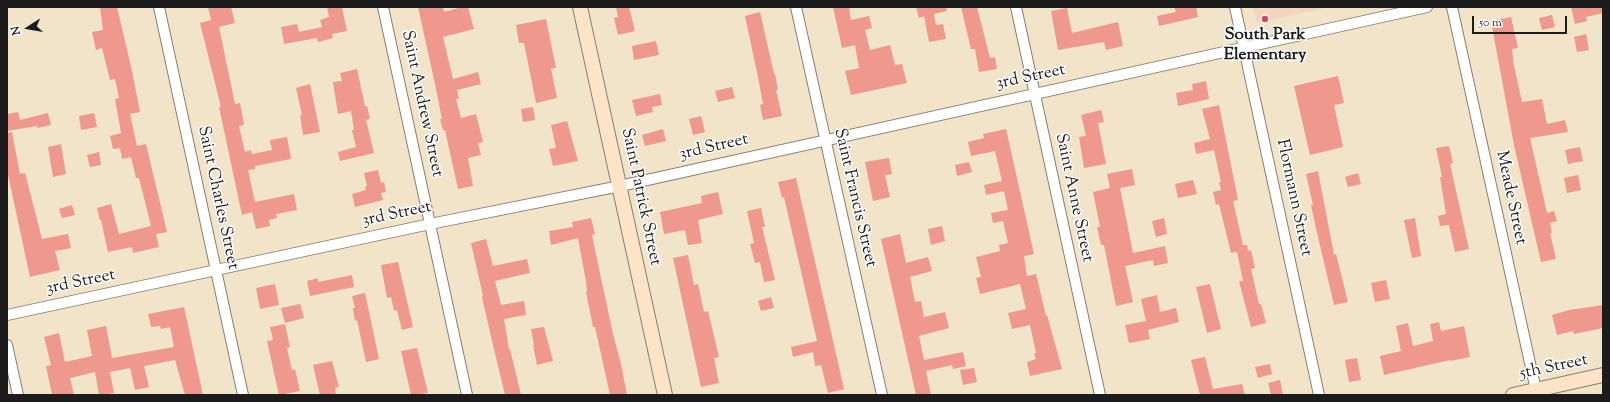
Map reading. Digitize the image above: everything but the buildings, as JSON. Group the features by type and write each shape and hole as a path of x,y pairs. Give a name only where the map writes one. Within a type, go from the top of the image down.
{"main road":[{"name":"Saint Patrick Street","path":"580,7 665,395"},
{"name":"5th Street","path":"1513,395 1536,393 1603,376"}],"street":[{"name":"Saint Charles Street","path":"160,7 243,395"},
{"name":"Saint Andrew Street","path":"383,7 467,395"},
{"name":"Saint Francis Street","path":"796,7 882,395"},
{"name":"Saint Anne Street","path":"1016,7 1100,395"},
{"name":"Flormann Street","path":"1235,7 1319,395"},
{"name":"3rd Street","path":"7,315 430,224 620,186 1427,7"},
{"name":"Meade Street","path":"1452,7 1536,393"},
{"path":"7,345 18,395"}],"shaded area":[{"name":"South Park Elementary","path":"1253,7 1328,7 1257,23"}],"place":[{"name":"South Park Elementary","path":"1265,19"}]}
